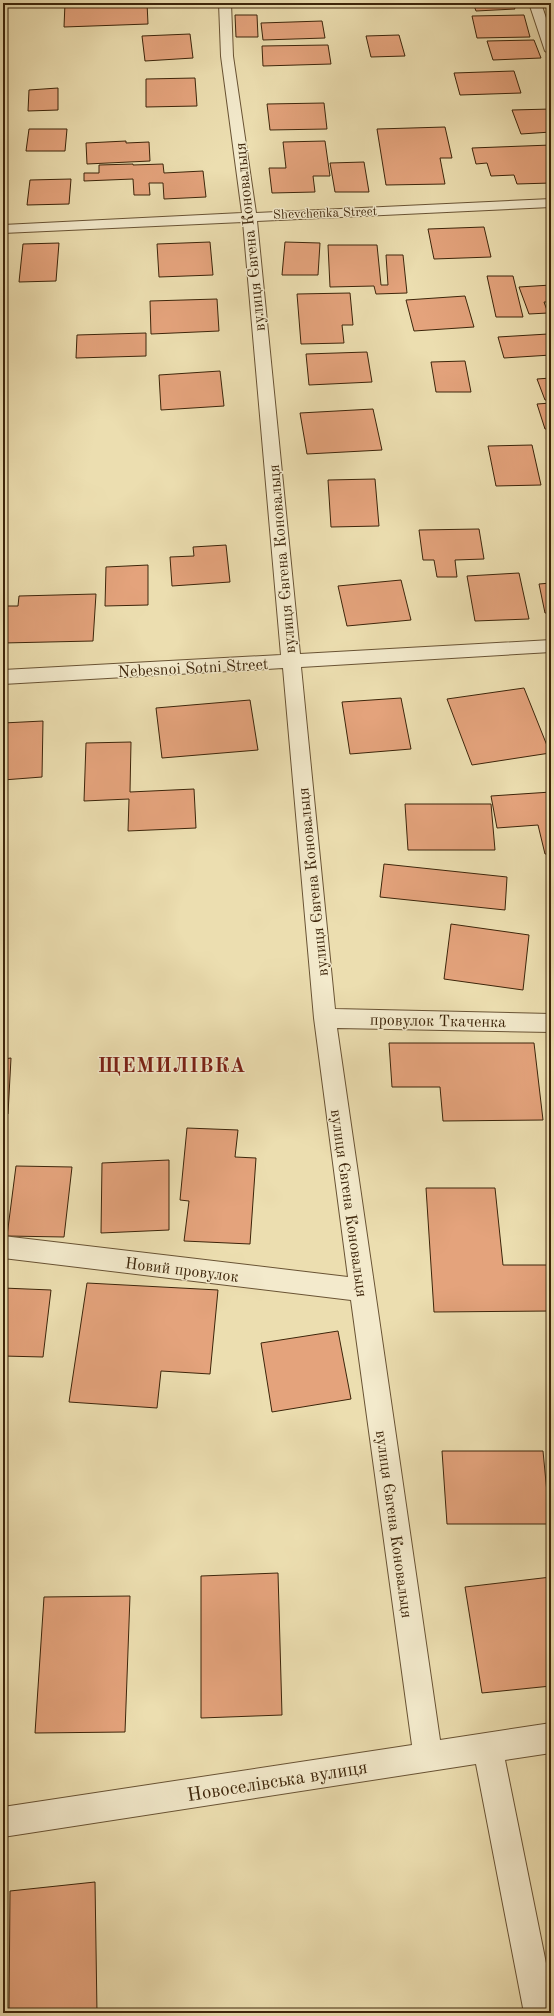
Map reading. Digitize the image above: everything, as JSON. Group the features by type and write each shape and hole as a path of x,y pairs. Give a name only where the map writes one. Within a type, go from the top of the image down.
{"street":[{"name":"вулиця Євгена Коновальця","path":"225,3 227,56 249,216 290,661 326,1018 362,1290 428,1757"},
{"path":"535,3 551,51"},
{"name":"Shevchenka Street","path":"3,229 551,202"},
{"name":"Nebesnoi Sotni Street","path":"3,677 551,646"},
{"name":"провулок Ткаченка","path":"326,1018 551,1023"},
{"name":"Новий провулок","path":"3,1247 362,1290"},
{"name":"Новоселівська вулиця","path":"3,1822 551,1738"},
{"path":"488,1748 540,2013"}],"building":[{"path":"65,3 147,3 148,24 64,27"},
{"path":"473,3 522,4 513,5 515,9 476,11"},
{"path":"235,15 257,15 258,37 236,37"},
{"path":"524,15 530,37 477,38 472,16"},
{"path":"322,21 325,38 263,40 261,23"},
{"path":"190,34 193,58 145,61 142,36"},
{"path":"399,35 405,56 371,57 366,36"},
{"path":"534,40 541,58 493,60 487,41"},
{"path":"328,45 331,64 263,66 262,46"},
{"path":"514,71 521,93 460,95 454,73"},
{"path":"195,78 197,106 146,107 146,79"},
{"path":"58,88 58,110 28,111 29,90"},
{"path":"324,103 327,129 270,130 267,104"},
{"path":"551,109 551,132 521,134 512,110"},
{"path":"445,127 452,158 440,158 445,184 386,185 377,129"},
{"path":"29,129 67,129 65,151 26,151"},
{"path":"126,141 126,143 149,142 150,161 87,164 86,143"},
{"path":"325,141 330,176 313,176 315,192 272,193 269,168 286,168 283,142"},
{"path":"551,145 551,183 517,184 514,175 491,176 487,163 476,164 472,148"},
{"path":"364,162 369,192 335,192 330,163"},
{"path":"163,164 164,173 203,171 206,197 164,199 163,183 149,183 150,195 134,195 133,179 84,181 84,173 99,173 99,165"},
{"path":"71,179 69,204 27,205 30,180"},
{"path":"484,227 491,257 434,259 428,229"},
{"path":"210,242 213,275 159,277 157,244"},
{"path":"285,242 320,243 318,275 282,275"},
{"path":"59,243 56,281 19,282 23,244"},
{"path":"328,245 377,245 381,285 388,285 386,255 403,255 407,293 376,294 374,286 330,287"},
{"path":"487,276 513,276 523,317 496,317"},
{"path":"551,285 551,302 544,302 548,313 529,314 519,287"},
{"path":"350,293 353,325 342,325 344,343 301,344 297,294"},
{"path":"465,296 474,327 414,331 406,300"},
{"path":"217,299 219,331 151,334 150,301"},
{"path":"146,333 146,356 76,358 77,335"},
{"path":"548,334 551,343 551,355 504,358 498,337"},
{"path":"367,352 372,382 309,385 306,354"},
{"path":"465,361 471,392 436,392 431,362"},
{"path":"220,371 224,406 161,410 159,375"},
{"path":"551,378 551,400 545,400 537,379"},
{"path":"551,403 551,429 545,429 537,404"},
{"path":"373,409 382,450 307,454 300,413"},
{"path":"532,445 541,485 496,486 488,446"},
{"path":"375,479 379,526 331,527 328,480"},
{"path":"479,529 484,559 455,560 457,577 437,577 434,560 423,560 419,530"},
{"path":"226,545 230,582 172,586 170,557 194,556 193,547"},
{"path":"148,565 148,605 105,606 106,567"},
{"path":"519,573 529,619 475,621 467,576"},
{"path":"401,580 411,620 347,626 338,586"},
{"path":"551,583 551,613 545,613 539,584"},
{"path":"96,594 93,641 3,643 7,606 18,606 19,596"},
{"path":"524,688 550,753 472,765 447,699"},
{"path":"401,698 411,749 350,754 342,702"},
{"path":"250,700 258,750 162,758 156,708"},
{"path":"43,721 42,777 3,780 3,723"},
{"path":"131,742 130,792 194,789 196,828 128,831 129,799 84,801 86,743"},
{"path":"551,792 551,854 545,854 538,825 497,828 491,796"},
{"path":"405,804 491,804 495,850 408,850"},
{"path":"384,864 507,877 505,910 380,897"},
{"path":"451,924 529,935 523,990 444,979"},
{"path":"389,1043 534,1043 543,1120 443,1121 440,1087 392,1087"},
{"path":"11,1058 8,1114 3,1114 3,1059"},
{"path":"187,1128 238,1130 235,1157 256,1158 250,1244 184,1241 189,1201 180,1200"},
{"path":"169,1160 169,1230 101,1233 102,1163"},
{"path":"16,1166 72,1167 64,1237 7,1236"},
{"path":"426,1188 495,1188 503,1265 551,1265 551,1311 434,1312"},
{"path":"87,1283 218,1290 210,1374 161,1371 157,1408 69,1402"},
{"path":"3,1288 51,1290 43,1357 3,1356"},
{"path":"338,1331 351,1399 272,1412 261,1343"},
{"path":"442,1451 543,1451 550,1524 447,1524"},
{"path":"278,1573 282,1715 201,1718 201,1576"},
{"path":"551,1577 551,1686 482,1693 465,1587"},
{"path":"130,1596 125,1732 35,1733 44,1597"},
{"path":"95,1882 97,2013 9,2013 10,1891"}],"district":[{"name":"ЩЕМИЛІВКА","path":"172,1065"}]}
